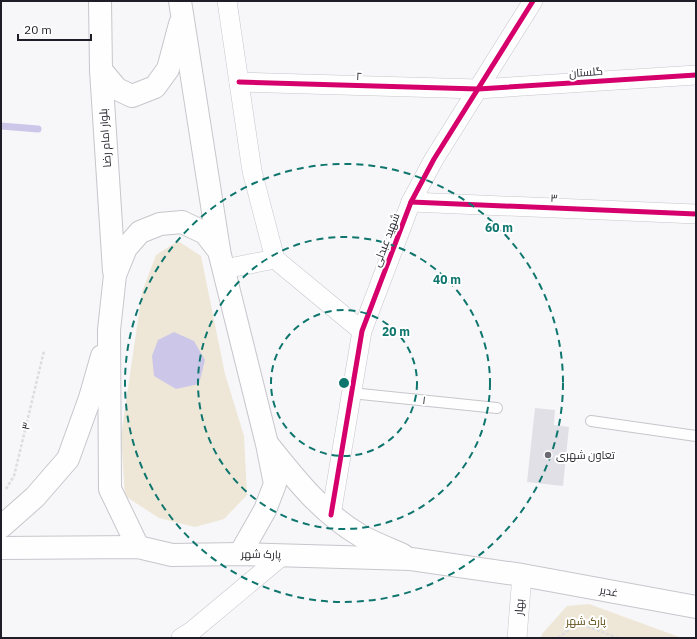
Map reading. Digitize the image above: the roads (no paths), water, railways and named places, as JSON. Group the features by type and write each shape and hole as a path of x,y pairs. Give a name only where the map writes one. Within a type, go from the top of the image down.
{"main road":[{"name":"بلوار امام رضا","path":"100,1 101,70 115,276"},
{"path":"101,70 117,89 132,96 155,87 168,69 181,10"},
{"path":"181,10 222,260 267,444 275,484 265,510 240,554"},
{"path":"138,547 110,489 109,330 115,276 126,248 140,232 160,224 182,222 204,233 222,260"},
{"path":"1,527 35,498 68,459 90,398 109,330"},
{"path":"267,444 306,493 331,515 361,536 411,559"},
{"name":"پارک شهر","path":"1,548 138,547 172,555 240,554 411,559 522,576"},
{"name":"غدیر","path":"522,576 696,607"}],"street":[{"path":"227,1 252,171 275,259 362,331"},
{"name":"شهید عبدلی","path":"331,515 362,331 411,202 434,159 533,1"},
{"name":"گلستان","path":"478,90 696,75"},
{"name":"۲","path":"239,82 478,90"},
{"name":"۳","path":"411,202 696,214"},
{"path":"222,260 275,259"},
{"path":"182,638 283,555"},
{"name":"بهار","path":"517,638 522,576"}],"lane":[{"name":"۱","path":"351,393 497,408"},
{"path":"591,421 696,436"}],"waterway":[{"path":"1,126 38,129"}],"place":[{"name":"تعاون شهری","path":"548,455"}]}
